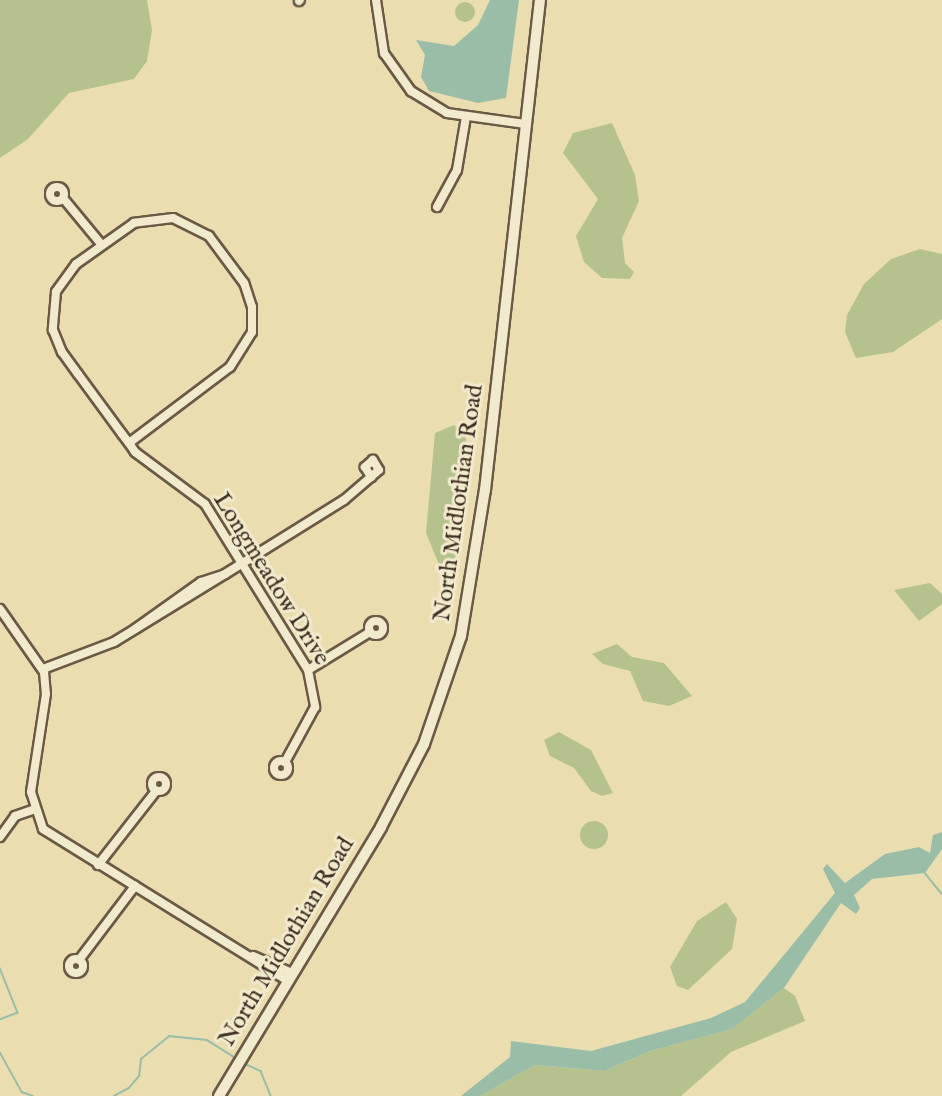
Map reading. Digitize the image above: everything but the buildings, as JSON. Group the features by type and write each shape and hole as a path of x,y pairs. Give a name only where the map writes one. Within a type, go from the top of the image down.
{"main road":[{"name":"North Midlothian Road","path":"219,1096 381,827 424,744 461,636 485,490 540,0"}],"street":[{"path":"376,0 379,37 399,79 427,104 466,117 525,124"},
{"path":"437,207 457,170 466,117"},
{"path":"63,198 101,244"},
{"path":"141,220 188,222 218,247 244,282 252,307 250,338 236,361 129,443 62,352 53,330 52,302 62,280 101,244 141,220"},
{"name":"Longmeadow Drive","path":"129,443 151,467 200,498 308,670 315,707 285,762"},
{"path":"43,669 135,629 201,582 225,573 242,563 371,477"},
{"path":"0,609 43,669 45,694 32,810 47,834 290,977"},
{"path":"308,670 370,632"},
{"path":"98,865 156,791"},
{"path":"0,837 15,816 32,810"},
{"path":"80,960 135,886"}],"shaded area":[{"path":"0,0 147,0 152,30 147,61 134,79 69,93 28,139 0,158"},
{"path":"490,0 519,0 506,98 478,103 429,91 421,77 425,55 416,40 454,46 478,25"},
{"path":"461,2 469,2 475,8 475,16 469,22 461,22 455,16 455,8"},
{"path":"612,123 635,175 639,201 622,238 625,263 634,272 630,279 602,278 584,262 576,236 598,199 563,153 573,133"},
{"path":"920,249 942,254 942,319 893,352 856,358 845,332 847,315 864,284 891,259"},
{"path":"454,425 466,435 461,520 456,558 440,567 426,533 435,433"},
{"path":"930,583 942,594 942,604 919,621 894,590"},
{"path":"617,644 632,657 664,663 692,696 669,706 643,701 630,671 603,664 592,654"},
{"path":"559,732 591,750 613,793 602,796 591,791 574,768 550,756 544,740"},
{"path":"594,821 604,825 608,835 604,845 594,849 584,845 580,835 584,825"},
{"path":"942,832 942,849 925,873 872,879 854,895 860,908 856,914 841,903 784,988 732,1029 647,1052 605,1071 535,1065 480,1096 461,1096 510,1057 511,1041 591,1051 711,1018 745,1002 835,893 823,869 827,864 845,883 885,854 919,847 930,853 933,835"},
{"path":"726,902 737,919 732,949 688,990 677,986 670,967 697,921"},
{"path":"784,988 795,996 805,1021 731,1052 681,1096 480,1096 535,1065 605,1071 647,1052 732,1029"}],"waterway":[{"path":"925,873 942,894"},
{"path":"0,968 18,1013 0,1020"},
{"path":"114,1096 129,1088 139,1076 141,1059 169,1036 207,1040 237,1059"},
{"path":"0,1052 22,1092 33,1096"},
{"path":"243,1063 261,1071 271,1096"}]}
